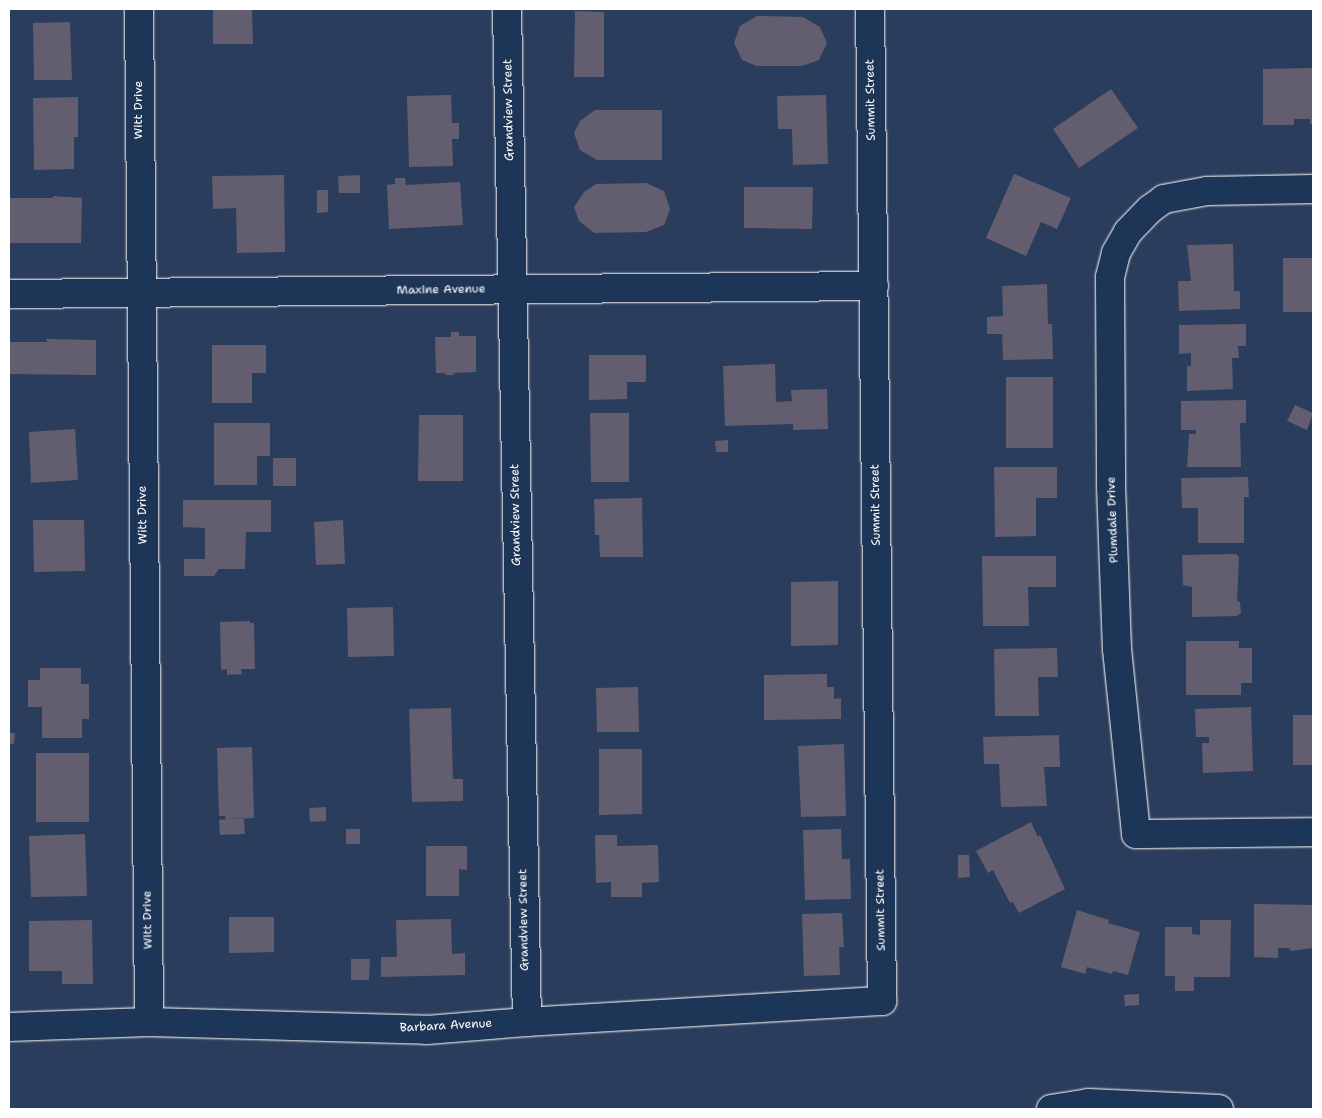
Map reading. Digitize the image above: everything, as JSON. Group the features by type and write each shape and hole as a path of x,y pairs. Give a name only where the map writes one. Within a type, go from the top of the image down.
{"street":[{"name":"Witt Drive","path":"138,9 149,1022"},
{"name":"Grandview Street","path":"507,9 526,1022"},
{"name":"Summit Street","path":"870,9 882,1001"},
{"name":"Plumdale Drive","path":"1313,189 1207,191 1164,199 1150,208 1128,232 1116,253 1110,277 1111,486 1117,649 1136,834 1313,832"},
{"name":"Maxine Avenue","path":"9,294 874,286"},
{"name":"Barbara Avenue","path":"9,1027 149,1022 427,1030 526,1022 882,1001"},
{"path":"1051,1109 1088,1103 1219,1109"}],"building":[{"path":"213,9 252,9 253,44 213,44"},
{"path":"575,11 604,12 604,77 574,77"},
{"path":"757,16 803,17 820,27 827,43 819,60 802,66 757,66 742,60 734,43 740,26"},
{"path":"70,22 72,80 34,80 33,23"},
{"path":"1313,68 1313,124 1310,124 1310,119 1294,119 1294,125 1263,125 1263,69"},
{"path":"1111,89 1138,128 1079,168 1053,129"},
{"path":"451,95 452,123 459,123 459,139 452,139 453,166 409,167 407,96"},
{"path":"826,95 828,164 793,165 792,129 778,129 777,96"},
{"path":"78,97 78,137 74,137 74,169 34,170 33,98"},
{"path":"595,110 662,110 662,160 597,160 580,150 574,133 580,121"},
{"path":"1014,174 1071,198 1057,229 1041,222 1026,256 986,238"},
{"path":"284,175 285,252 237,253 236,208 213,209 212,176"},
{"path":"360,175 360,193 339,193 338,176"},
{"path":"395,178 405,178 406,185 460,182 463,225 389,229 387,185 395,184"},
{"path":"646,183 664,191 670,209 664,225 646,232 594,233 579,221 574,207 584,192 596,184"},
{"path":"744,187 813,187 812,229 744,228"},
{"path":"317,190 328,190 328,212 317,213"},
{"path":"53,196 82,198 81,243 9,243 9,198 53,198"},
{"path":"1233,244 1234,291 1240,291 1240,309 1179,311 1178,281 1191,281 1187,245"},
{"path":"1283,258 1313,258 1313,312 1283,312"},
{"path":"1047,284 1048,324 1052,324 1053,359 1003,360 1002,334 987,334 987,317 1003,316 1002,286"},
{"path":"1246,324 1246,346 1238,346 1239,358 1232,358 1233,389 1187,391 1187,366 1191,366 1191,353 1179,354 1179,325"},
{"path":"451,332 459,332 459,336 476,336 476,372 453,373 454,375 436,373 435,337 451,337"},
{"path":"46,339 96,340 96,375 9,374 9,342 47,342"},
{"path":"212,345 266,345 266,373 252,373 252,403 212,403"},
{"path":"589,355 646,355 646,382 627,382 627,399 589,400"},
{"path":"775,364 776,402 792,401 791,390 827,389 828,429 793,430 793,424 725,426 723,366"},
{"path":"1006,377 1053,377 1053,448 1006,448"},
{"path":"1246,400 1246,423 1240,423 1241,467 1187,467 1189,434 1196,434 1196,430 1181,430 1181,401"},
{"path":"1295,405 1313,413 1307,430 1287,421"},
{"path":"590,413 629,413 629,482 591,482"},
{"path":"419,415 463,415 463,481 418,481"},
{"path":"214,423 270,423 270,456 257,456 257,485 214,485"},
{"path":"75,429 78,480 31,483 29,432"},
{"path":"728,440 728,452 716,452 715,441"},
{"path":"273,458 296,458 296,486 273,486"},
{"path":"994,467 1057,467 1057,498 1036,498 1036,536 995,537"},
{"path":"1248,477 1249,497 1244,497 1244,543 1198,543 1198,508 1182,508 1181,478"},
{"path":"642,498 643,557 600,557 599,535 595,535 594,499"},
{"path":"183,500 271,500 271,532 246,532 245,569 219,569 214,576 184,576 184,559 205,559 205,528 183,527"},
{"path":"33,520 84,520 85,571 34,572"},
{"path":"343,520 345,564 316,565 314,522"},
{"path":"1236,554 1239,557 1237,601 1240,602 1241,613 1237,616 1192,617 1192,587 1183,585 1182,555"},
{"path":"982,556 1056,556 1056,587 1028,587 1029,626 983,626"},
{"path":"838,581 838,645 791,646 791,582"},
{"path":"393,607 394,656 348,657 347,608"},
{"path":"250,621 250,623 254,623 255,669 241,669 242,674 227,675 227,669 221,670 220,622"},
{"path":"1186,641 1239,641 1239,648 1252,648 1252,683 1241,683 1241,695 1186,695"},
{"path":"1057,648 1058,677 1038,677 1039,716 995,716 994,649"},
{"path":"40,668 81,668 81,684 89,684 89,719 82,719 82,738 42,738 42,707 28,707 28,680 40,680"},
{"path":"827,674 827,687 834,687 834,699 841,698 841,719 764,720 764,675"},
{"path":"638,687 639,732 597,732 596,688"},
{"path":"1251,707 1253,771 1203,773 1202,743 1209,743 1209,737 1196,737 1195,709"},
{"path":"451,708 453,779 463,779 463,801 412,802 409,709"},
{"path":"1293,715 1313,715 1313,765 1293,765"},
{"path":"9,733 15,733 14,744 9,744"},
{"path":"1059,735 1060,767 1044,767 1047,806 1001,807 999,764 984,764 983,737"},
{"path":"844,744 846,816 801,817 798,746"},
{"path":"252,747 254,818 229,819 244,819 245,834 220,835 219,820 226,819 225,816 219,816 217,748"},
{"path":"599,749 642,749 642,814 599,815"},
{"path":"36,753 89,753 89,822 36,822"},
{"path":"326,807 326,821 310,822 309,808"},
{"path":"1031,822 1038,837 1040,835 1065,889 1019,913 1013,902 1010,903 993,870 988,873 976,851"},
{"path":"346,829 360,829 360,844 346,844"},
{"path":"841,829 842,859 850,859 851,899 805,900 803,830"},
{"path":"85,834 87,896 31,897 29,836"},
{"path":"595,835 617,835 617,846 658,845 659,882 642,883 642,897 611,897 611,882 596,883"},
{"path":"426,846 467,846 467,870 459,869 459,896 426,896"},
{"path":"958,855 969,855 970,877 958,878"},
{"path":"1254,904 1313,905 1313,948 1291,951 1289,948 1278,948 1278,958 1254,957"},
{"path":"1077,910 1109,920 1108,923 1140,932 1128,975 1113,971 1112,974 1087,967 1085,974 1061,967"},
{"path":"842,913 844,947 839,947 840,975 804,976 802,914"},
{"path":"229,917 274,917 274,952 229,953"},
{"path":"451,919 452,954 465,953 465,975 381,977 381,957 397,957 396,920"},
{"path":"92,920 93,984 62,984 62,971 29,971 29,921"},
{"path":"1200,920 1231,920 1230,977 1194,977 1194,991 1175,991 1175,976 1165,976 1165,927 1192,927 1192,934 1200,935"},
{"path":"351,959 370,959 369,980 351,980"},
{"path":"1139,994 1139,1005 1125,1006 1124,995"}]}
